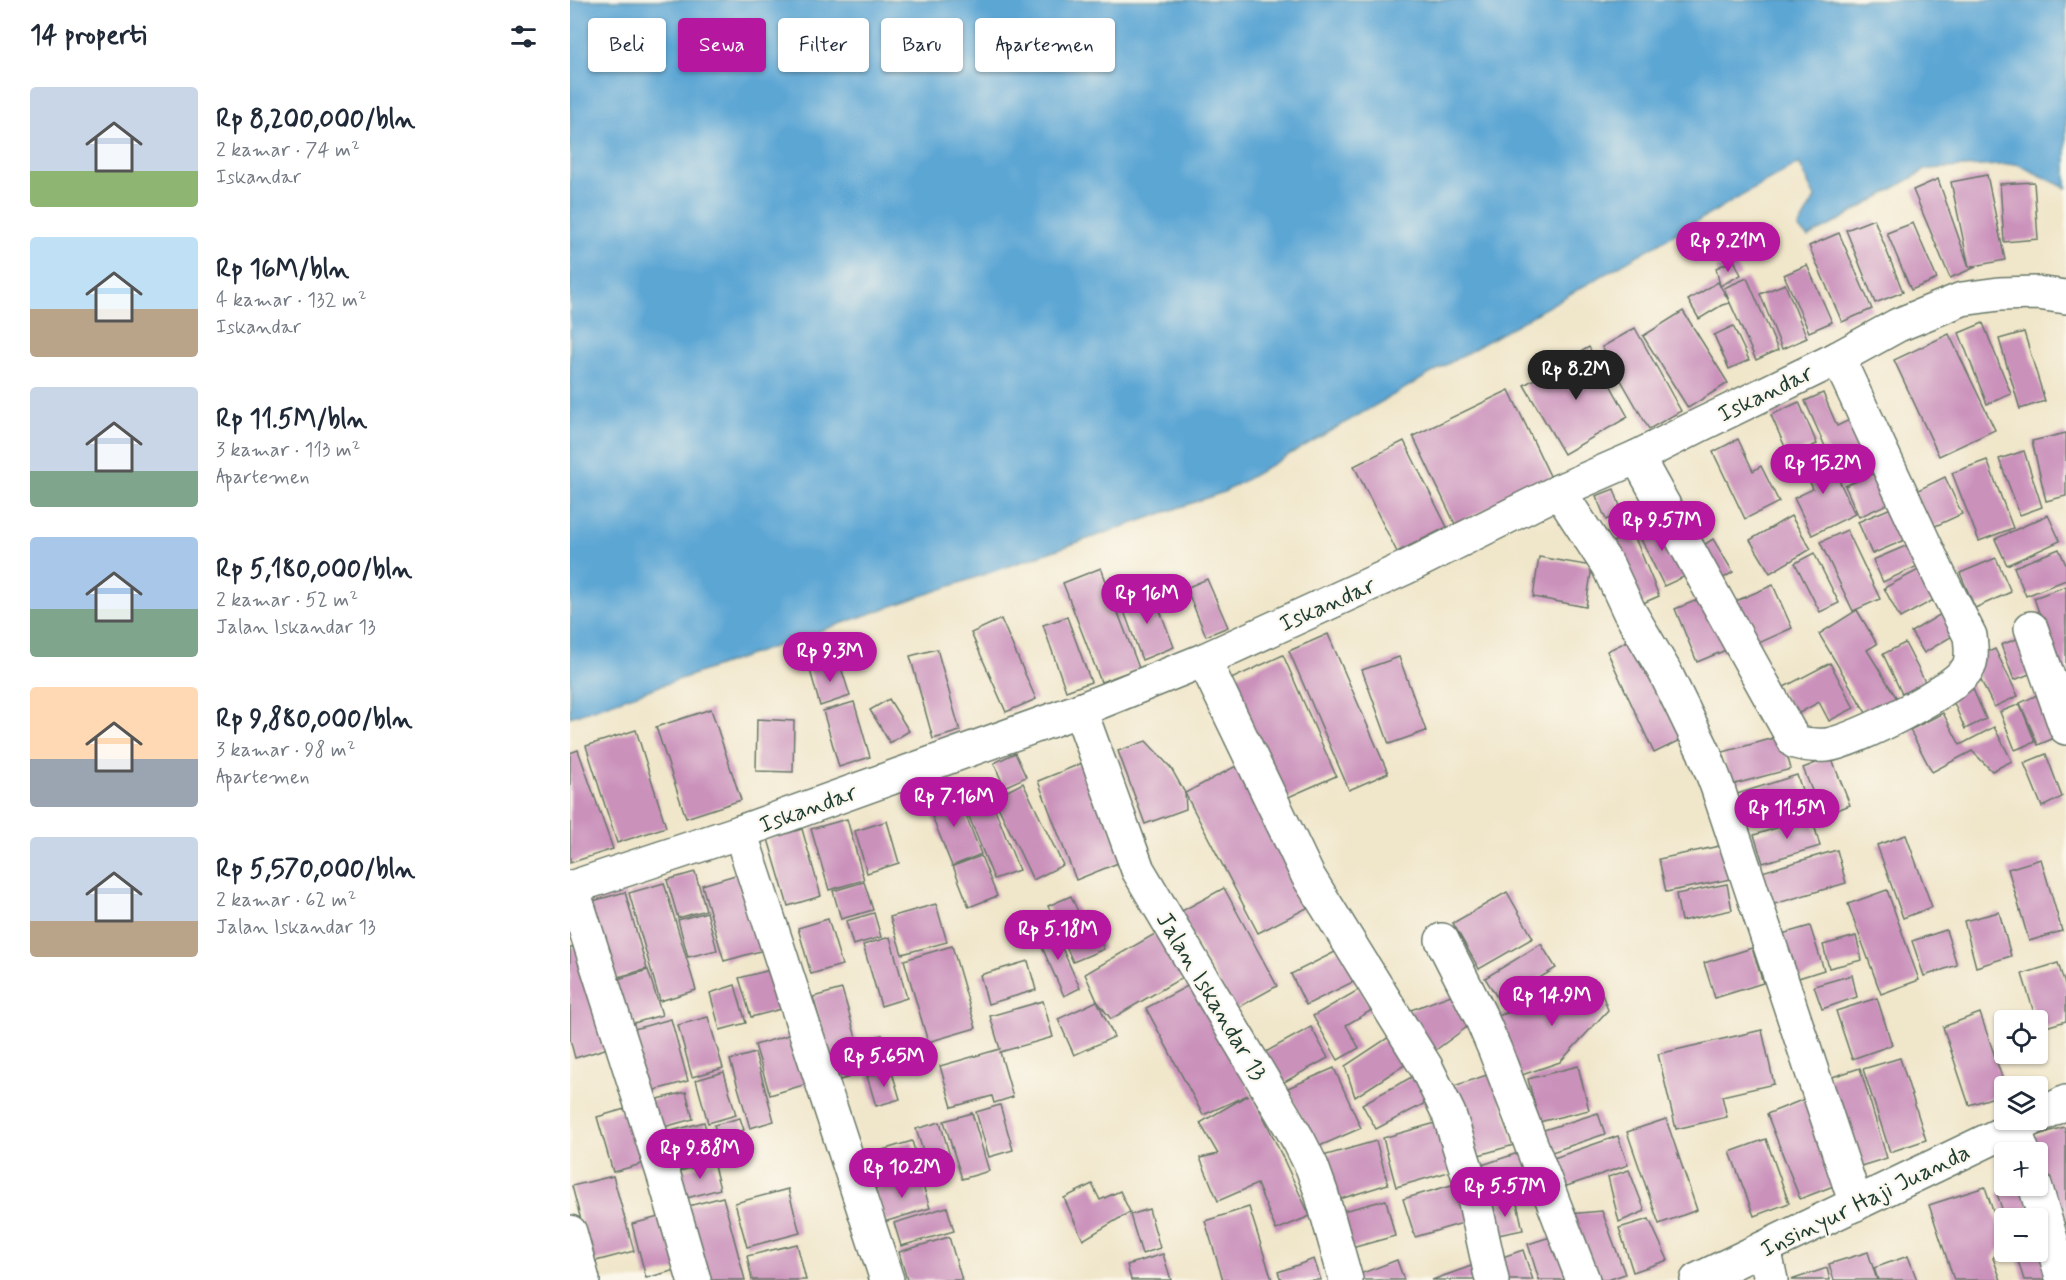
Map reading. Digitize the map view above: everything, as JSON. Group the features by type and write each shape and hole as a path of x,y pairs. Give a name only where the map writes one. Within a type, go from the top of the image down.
{"street":[{"name":"Iskandar","path":"571,887 740,832 1080,711 1204,660 1405,568 1559,491 1637,457 1838,358 1898,325 1962,299 1999,294 2037,293 2066,297"},
{"path":"1637,457 1795,742 1809,746 1829,744 1886,723 1957,679 1968,668 1970,636 1940,578 1838,358"},
{"path":"1559,491 1608,566 1629,610 1665,672 1704,752 1718,786 1856,1203"},
{"path":"2031,628 2066,728"},
{"path":"1204,660 1308,876 1426,1067 1449,1114 1471,1184 1492,1280"},
{"name":"Jalan Iskandar 13","path":"1080,711 1138,870 1299,1141 1312,1167 1346,1280"},
{"path":"740,832 887,1280"},
{"path":"571,887 660,1165 694,1280"},
{"path":"1442,940 1496,1050 1583,1280"},
{"name":"Insinyur Haji Juanda","path":"2048,1114 2066,1102"},
{"name":"Insinyur Haji Juanda","path":"1697,1280 1856,1203 2025,1130"},
{"path":"2038,1196 2063,1280"},
{"path":"570,1232 583,1280"},
{"path":"1764,1248 1771,1280"}],"water":[{"path":"570,0 2066,0 2066,188 2017,164 1927,169 1808,237 1798,228 1815,198 1799,163 1224,492 570,717"}],"building":[{"path":"1987,175 2005,260 1969,267 1951,182"},
{"path":"1938,179 1969,267 1976,267 1950,278 1913,190"},
{"path":"2034,182 2038,239 2004,242 2000,184"},
{"path":"1874,219 1903,292 1875,303 1846,230"},
{"path":"1913,223 1937,279 1911,290 1887,233"},
{"path":"1839,233 1872,309 1842,322 1809,246"},
{"path":"1734,260 1741,275 1720,286 1716,268"},
{"path":"1807,265 1832,322 1809,332 1784,275"},
{"path":"1747,278 1778,350 1756,360 1724,288"},
{"path":"1718,282 1730,303 1722,305 1699,319 1688,300"},
{"path":"1785,284 1807,338 1782,349 1760,294"},
{"path":"1683,311 1728,383 1688,408 1643,336"},
{"path":"1983,323 2011,394 1987,404 1959,333"},
{"path":"1733,326 1749,360 1729,369 1714,335"},
{"path":"1635,328 1681,411 1649,429 1602,347"},
{"path":"2024,332 2045,401 2020,409 1999,339"},
{"path":"1949,334 1995,430 1939,456 1894,360"},
{"path":"1589,347 1628,417 1564,454 1524,385"},
{"path":"1509,390 1551,478 1455,524 1413,436"},
{"path":"1823,393 1837,426 1858,416 1879,461 1839,478 1805,401"},
{"path":"1799,402 1817,444 1789,456 1771,415"},
{"path":"2066,433 2066,496 2046,501 2032,441"},
{"path":"1738,439 1753,471 1761,466 1779,502 1745,519 1713,452"},
{"path":"1404,441 1447,527 1397,552 1354,466"},
{"path":"1824,449 1855,514 1812,535 1794,498 1813,489 1800,461"},
{"path":"2024,451 2042,507 2020,515 1999,459"},
{"path":"1987,460 2013,528 1979,541 1952,473"},
{"path":"1880,471 1894,501 1859,517 1845,486"},
{"path":"1945,477 1962,514 1931,528 1914,492"},
{"path":"1614,489 1622,512 1606,520 1596,496"},
{"path":"1898,505 1912,537 1872,554 1858,522"},
{"path":"2048,515 2060,541 2007,565 1995,539"},
{"path":"1791,516 1811,549 1770,573 1750,540"},
{"path":"1660,517 1688,575 1664,586 1636,529"},
{"path":"1847,530 1880,599 1853,611 1820,542"},
{"path":"1633,533 1659,596 1634,607 1608,544"},
{"path":"1713,539 1733,572 1716,583 1696,550"},
{"path":"1915,542 1924,563 1883,582 1873,560"},
{"path":"2059,549 2066,565 2066,580 2026,596 2014,567"},
{"path":"1814,553 1839,603 1820,612 1795,563"},
{"path":"1539,557 1592,566 1586,607 1533,597"},
{"path":"1996,558 2011,592 1975,608 1960,573"},
{"path":"1926,566 1941,596 1900,618 1884,588"},
{"path":"1101,568 1139,668 1101,682 1063,583"},
{"path":"1207,579 1228,627 1206,636 1186,588"},
{"path":"1773,585 1792,628 1748,648 1729,604"},
{"path":"2066,586 2066,676 2061,678 2034,598"},
{"path":"1152,590 1174,647 1142,660 1121,603"},
{"path":"1705,597 1726,650 1697,662 1675,609"},
{"path":"1857,610 1877,644 1867,650 1901,705 1872,723 1819,634"},
{"path":"1946,611 1959,632 1924,653 1911,632"},
{"path":"1067,617 1091,682 1066,691 1043,625"},
{"path":"1001,619 1036,699 1006,712 971,633"},
{"path":"1328,634 1388,773 1349,790 1289,651"},
{"path":"1640,635 1687,737 1654,753 1607,651"},
{"path":"2027,635 2040,670 2014,680 2001,645"},
{"path":"1905,643 1925,682 1902,694 1883,654"},
{"path":"937,649 960,731 933,739 910,656"},
{"path":"1995,649 2018,696 1994,707 1971,660"},
{"path":"1283,655 1336,776 1284,799 1231,679"},
{"path":"1399,657 1426,731 1389,744 1362,670"},
{"path":"839,661 850,696 820,706 810,670"},
{"path":"1830,663 1854,708 1829,721 1819,702 1794,716 1780,689"},
{"path":"1969,680 1986,719 1965,729 1948,689"},
{"path":"2048,690 2066,733 2038,745 2020,703"},
{"path":"889,699 909,731 890,743 870,710"},
{"path":"854,702 870,757 839,767 823,711"},
{"path":"2020,704 2035,742 2015,750 2000,712"},
{"path":"711,709 741,800 686,818 656,727"},
{"path":"1943,713 1960,745 1994,727 2012,761 1992,771 1972,751 1932,772 1910,730"},
{"path":"757,719 794,721 793,772 756,771"},
{"path":"636,730 666,827 617,843 586,746"},
{"path":"1782,736 1791,769 1731,785 1723,752"},
{"path":"1146,741 1171,768 1185,793 1186,809 1145,824 1118,751"},
{"path":"578,750 613,849 570,863 570,753"},
{"path":"1015,753 1026,777 1004,787 994,763"},
{"path":"2046,754 2062,797 2042,807 2024,763"},
{"path":"1831,757 1850,805 1822,816 1803,768"},
{"path":"1085,762 1123,861 1076,880 1038,781"},
{"path":"1236,766 1309,907 1258,933 1185,793"},
{"path":"1797,775 1805,799 1745,819 1737,794"},
{"path":"1023,783 1063,865 1033,880 994,798"},
{"path":"956,790 981,854 952,866 926,801"},
{"path":"989,794 1019,870 994,879 964,804"},
{"path":"1812,817 1820,846 1763,863 1754,835"},
{"path":"847,819 864,880 829,890 811,829"},
{"path":"887,821 899,863 867,873 855,831"},
{"path":"802,829 821,896 788,906 768,839"},
{"path":"1906,835 1932,907 1903,918 1877,845"},
{"path":"1724,845 1731,879 1666,892 1659,859"},
{"path":"1837,850 1846,883 1771,905 1762,872"},
{"path":"981,856 997,896 969,907 953,866"},
{"path":"2041,859 2062,931 2029,941 2008,869"},
{"path":"695,872 706,910 678,918 667,880"},
{"path":"742,873 764,950 724,961 702,885"},
{"path":"864,882 873,910 841,919 833,891"},
{"path":"664,883 696,990 660,1001 629,893"},
{"path":"1727,884 1732,910 1681,921 1676,894"},
{"path":"1224,888 1277,986 1234,1010 1180,912"},
{"path":"1887,890 1919,980 1881,994 1848,904"},
{"path":"625,892 647,969 604,981 582,904"},
{"path":"1507,892 1533,938 1479,969 1453,923"},
{"path":"1071,896 1079,914 1086,911 1104,949 1073,962 1048,906"},
{"path":"936,904 947,942 902,954 890,917"},
{"path":"707,912 717,950 688,957 678,920"},
{"path":"1999,912 2011,956 1976,967 1964,921"},
{"path":"874,913 881,937 853,945 846,921"},
{"path":"828,919 842,965 811,974 798,928"},
{"path":"1052,926 1080,988 1064,996 1036,934"},
{"path":"1810,926 1824,970 1789,981 1775,936"},
{"path":"1946,930 1957,965 1924,976 1912,941"},
{"path":"1160,931 1185,976 1111,1019 1097,1001 1085,974"},
{"path":"1856,936 1862,960 1829,968 1823,945"},
{"path":"890,937 907,998 881,1006 863,945"},
{"path":"586,944 615,1046 575,1058 570,1039 570,948"},
{"path":"1541,944 1556,968 1500,1002 1485,978"},
{"path":"952,946 976,1028 928,1042 904,960"},
{"path":"1343,948 1359,979 1306,1005 1291,974"},
{"path":"1752,948 1763,983 1715,998 1704,963"},
{"path":"1028,961 1036,990 988,1004 980,975"},
{"path":"2058,963 2066,988 2066,1021 2048,1026 2048,1010 2033,1010 2022,974"},
{"path":"774,969 785,1008 751,1017 739,978"},
{"path":"648,970 662,1015 620,1027 608,982"},
{"path":"1852,975 1857,997 1822,1009 1814,986"},
{"path":"1597,981 1608,1010 1560,1062 1519,1076 1498,1016"},
{"path":"1195,982 1268,1126 1310,1216 1276,1230 1257,1184 1218,1201 1200,1158 1218,1154 1200,1123 1248,1095 1203,1115 1146,1008"},
{"path":"735,985 746,1023 720,1030 710,993"},
{"path":"842,989 866,1072 837,1081 813,997"},
{"path":"1360,989 1372,1010 1346,1025 1359,1048 1338,1060 1313,1016"},
{"path":"1459,992 1471,1024 1429,1055 1400,1014"},
{"path":"1877,998 1892,1045 1852,1059 1836,1011"},
{"path":"1043,1001 1053,1037 1000,1052 1013,1097 994,1103 992,1096 952,1107 940,1066 1000,1049 990,1016"},
{"path":"1097,1001 1114,1037 1074,1055 1058,1019"},
{"path":"1980,1013 1994,1054 1994,1064 1997,1064 2002,1076 1994,1076 1994,1097 1969,1105 1943,1027"},
{"path":"708,1017 723,1068 692,1077 678,1025"},
{"path":"671,1019 688,1081 644,1093 627,1031"},
{"path":"1311,1027 1328,1058 1279,1085 1262,1054"},
{"path":"1762,1030 1774,1084 1722,1096 1727,1117 1676,1129 1658,1054"},
{"path":"795,1033 810,1083 770,1095 755,1045"},
{"path":"1395,1033 1412,1060 1355,1097 1345,1066"},
{"path":"882,1035 889,1067 868,1072 860,1041"},
{"path":"755,1053 774,1121 750,1128 730,1060"},
{"path":"1900,1058 1926,1140 1890,1152 1863,1069"},
{"path":"1578,1066 1589,1110 1539,1122 1528,1079"},
{"path":"1334,1068 1361,1128 1315,1148 1288,1088"},
{"path":"1860,1068 1887,1158 1851,1169 1823,1080"},
{"path":"891,1069 900,1099 876,1106 867,1076"},
{"path":"724,1072 736,1115 708,1123 696,1080"},
{"path":"1419,1073 1433,1099 1376,1129 1362,1104"},
{"path":"1493,1073 1514,1145 1472,1157 1451,1087"},
{"path":"686,1092 693,1119 653,1130 646,1102"},
{"path":"1807,1098 1841,1183 1800,1199 1767,1114"},
{"path":"1000,1105 1013,1150 989,1157 976,1112"},
{"path":"635,1106 652,1161 613,1172 597,1117"},
{"path":"972,1113 989,1171 962,1179 944,1121"},
{"path":"1598,1113 1605,1134 1549,1153 1544,1130"},
{"path":"740,1118 744,1130 718,1138 714,1125"},
{"path":"1666,1119 1697,1210 1659,1224 1627,1132"},
{"path":"704,1122 714,1156 667,1170 657,1135"},
{"path":"940,1122 952,1163 929,1170 916,1129"},
{"path":"1439,1122 1452,1171 1396,1187 1383,1138"},
{"path":"2064,1127 2066,1134 2066,1223 2057,1225 2048,1195 2048,1142 2032,1142 2031,1137"},
{"path":"1618,1136 1628,1165 1561,1188 1551,1159"},
{"path":"1766,1139 1789,1203 1754,1216 1730,1152"},
{"path":"912,1141 921,1171 874,1185 866,1155"},
{"path":"1376,1141 1388,1184 1337,1200 1323,1156"},
{"path":"1524,1151 1535,1185 1484,1202 1473,1168"},
{"path":"713,1162 720,1189 687,1198 680,1171"},
{"path":"1629,1170 1645,1211 1619,1222 1608,1177"},
{"path":"613,1176 634,1251 592,1262 572,1186"},
{"path":"920,1176 930,1208 884,1222 874,1189"},
{"path":"1462,1182 1473,1220 1415,1237 1403,1199"},
{"path":"1092,1184 1100,1200 1120,1191 1130,1212 1083,1240 1064,1198"},
{"path":"1985,1187 1994,1214 1993,1258 2001,1280 1954,1280 1929,1205"},
{"path":"788,1189 800,1233 747,1247 735,1203"},
{"path":"1998,1196 2026,1196 2030,1208 2002,1208"},
{"path":"723,1197 745,1280 696,1280 677,1209"},
{"path":"1516,1199 1523,1230 1493,1236 1487,1206"},
{"path":"1386,1200 1395,1236 1348,1249 1339,1212"},
{"path":"947,1207 954,1231 901,1246 894,1223"},
{"path":"1249,1207 1272,1280 1223,1280 1205,1221"},
{"path":"1149,1209 1160,1248 1142,1254 1130,1215"},
{"path":"1602,1211 1625,1274 1608,1280 1594,1280 1569,1214"},
{"path":"674,1213 687,1267 646,1278 632,1224"},
{"path":"1649,1219 1668,1260 1633,1272 1619,1228"},
{"path":"1560,1234 1574,1280 1539,1280 1528,1244"},
{"path":"949,1237 962,1280 907,1280 899,1252"},
{"path":"797,1244 806,1280 752,1280 747,1256"},
{"path":"1523,1250 1533,1280 1501,1280 1494,1260"},
{"path":"1868,1252 1877,1280 1834,1280 1829,1264"},
{"path":"1163,1254 1171,1280 1131,1280 1127,1265"},
{"path":"1908,1256 1917,1280 1878,1280 1874,1268"},
{"path":"1314,1259 1321,1280 1281,1280 1278,1272"},
{"path":"1397,1260 1404,1280 1354,1280 1352,1277"},
{"path":"2018,1262 2047,1262 2053,1280 2024,1280"},
{"path":"1477,1264 1483,1280 1432,1280"},
{"path":"1827,1268 1830,1280 1791,1280"}]}
